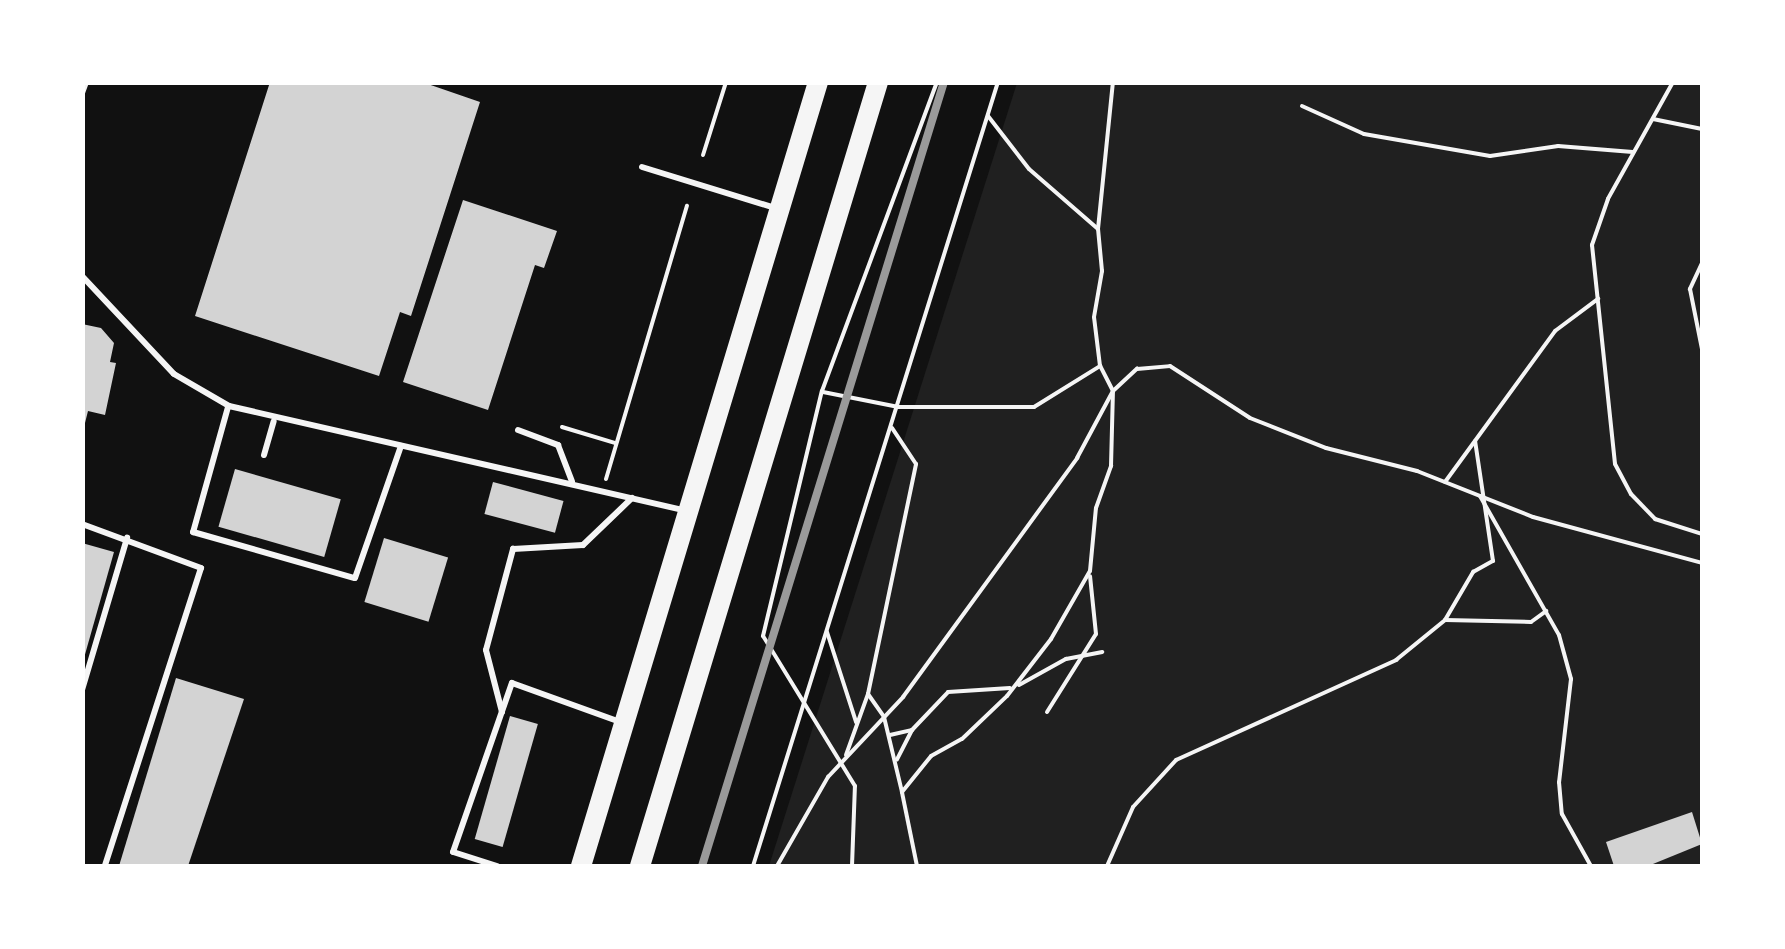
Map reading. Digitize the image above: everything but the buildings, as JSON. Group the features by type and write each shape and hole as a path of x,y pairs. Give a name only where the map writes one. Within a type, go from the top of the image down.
{"main road":[{"path":"581,866 818,82"},
{"path":"640,866 878,82"}],"lane":[{"path":"82,92 86,82"},
{"path":"642,167 780,210"},
{"path":"82,276 174,374 228,406 274,421 572,481 688,512"},
{"path":"228,406 193,532 356,578 400,446"},
{"path":"264,455 274,421"},
{"path":"518,430 558,445 572,481"},
{"path":"502,712 486,650 513,549 582,545 633,497"},
{"path":"82,524 200,568 105,866"},
{"path":"82,690 127,538"},
{"path":"497,866 453,852 512,683 624,723"}],"path":[{"path":"703,155 726,82"},
{"path":"852,866 855,786 844,760 763,636 822,392 937,82"},
{"path":"753,866 998,82"},
{"path":"1047,712 1088,655 1096,634 1090,571 1096,508 1112,466 1113,391 1100,366 1094,317 1102,271 1098,228 1113,82"},
{"path":"1673,82 1608,199 1592,245 1616,464 1630,494 1655,518 1702,534"},
{"path":"1302,106 1364,134 1490,156 1558,146 1634,152"},
{"path":"988,116 1030,169 1098,228"},
{"path":"1653,119 1702,128"},
{"path":"604,489 687,206"},
{"path":"1702,263 1690,289 1702,349"},
{"path":"1445,482 1555,331 1598,299"},
{"path":"822,392 899,407 1034,406 1100,366"},
{"path":"777,866 844,760 884,717 1076,458 1113,391 1136,369 1170,366 1250,418 1445,482 1532,518 1702,563"},
{"path":"844,760 868,694 916,464 890,426"},
{"path":"562,427 616,443"},
{"path":"1107,866 1133,807 1176,760 1396,660 1445,620 1473,572 1493,561 1480,496 1475,441"},
{"path":"1480,496 1546,611 1571,679 1559,782 1572,840 1590,866"},
{"path":"902,792 932,756 962,739 1013,688 1052,639 1090,571"},
{"path":"1445,620 1531,622 1546,611"},
{"path":"826,630 856,722"},
{"path":"897,759 912,730 948,692 1013,688 1066,659 1102,652"},
{"path":"868,694 884,717 897,759 918,866"},
{"path":"890,735 912,730"}],"shaded area":[{"path":"1017,83 1702,83 1702,866 769,866"}],"railway":[{"path":"702,866 944,82"}]}
